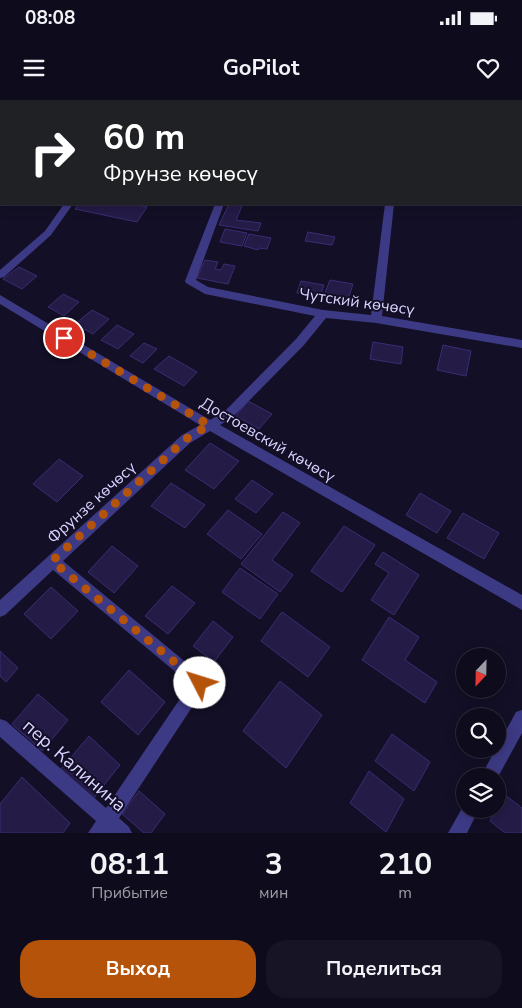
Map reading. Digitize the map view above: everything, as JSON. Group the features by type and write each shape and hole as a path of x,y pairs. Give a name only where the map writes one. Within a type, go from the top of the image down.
{"street":[{"path":"0,275 48,233 67,205"},
{"name":"Чутский көчөсү","path":"219,205 190,281 205,290 323,314 376,319 522,344"},
{"path":"376,319 390,205"},
{"name":"Достоевский көчөсү","path":"0,299 209,425 522,603"},
{"name":"Фрунзе көчөсү","path":"0,610 186,439 228,415 300,342 323,314"},
{"path":"52,561 200,683 108,820 96,833"},
{"path":"494,768 522,718"},
{"name":"пер. Калинина","path":"0,727 123,833"},
{"path":"457,833 466,818"}],"building":[{"path":"78,205 138,205 147,207 137,222 75,209"},
{"path":"229,205 242,206 236,220 261,223 258,231 219,225"},
{"path":"225,229 247,233 242,246 220,242"},
{"path":"308,232 335,237 332,245 305,241"},
{"path":"249,234 271,238 267,249 259,248 258,250 244,246"},
{"path":"205,260 218,262 215,269 221,270 224,264 235,266 228,284 197,278"},
{"path":"19,267 37,276 22,289 3,279"},
{"path":"330,280 353,284 347,303 323,298"},
{"path":"301,281 324,285 320,297 297,293"},
{"path":"63,294 79,302 64,316 48,307"},
{"path":"92,310 109,319 93,334 75,324"},
{"path":"117,325 134,334 118,349 101,340"},
{"path":"373,342 403,347 401,364 370,359"},
{"path":"144,343 157,349 143,363 130,356"},
{"path":"443,345 471,351 466,376 437,370"},
{"path":"169,356 197,372 184,386 154,369"},
{"path":"248,401 272,414 259,429 236,416"},
{"path":"210,443 239,461 214,489 185,470"},
{"path":"59,459 83,476 57,502 33,484"},
{"path":"252,480 273,494 256,513 235,499"},
{"path":"171,483 205,505 185,528 151,506"},
{"path":"420,493 451,511 437,533 406,515"},
{"path":"228,510 262,534 241,559 207,534"},
{"path":"283,512 300,523 272,560 293,575 280,592 241,564"},
{"path":"463,513 499,533 484,559 447,538"},
{"path":"344,526 375,545 342,592 311,571"},
{"path":"112,546 138,566 114,593 88,572"},
{"path":"383,552 419,575 394,615 371,600 389,573 375,564"},
{"path":"240,568 278,594 260,619 222,592"},
{"path":"172,586 195,603 168,634 145,616"},
{"path":"51,587 78,611 51,639 24,614"},
{"path":"282,612 330,647 308,677 261,641"},
{"path":"389,617 419,637 405,660 437,682 425,703 362,660"},
{"path":"213,621 233,637 214,662 193,646"},
{"path":"0,651 18,668 6,682 0,676"},
{"path":"129,670 165,702 138,735 101,702"},
{"path":"280,681 322,715 286,768 243,731"},
{"path":"38,694 68,720 42,751 12,724"},
{"path":"392,734 430,762 414,791 375,761"},
{"path":"89,736 120,765 93,799 61,769"},
{"path":"369,771 404,799 386,832 350,803"},
{"path":"22,777 70,823 63,833 0,833 0,804"},
{"path":"139,791 165,814 151,833 144,833 122,814"},
{"path":"506,796 522,808 522,833 505,833 490,821 492,818 506,818"}],"route":[{"path":"64,338 209,425 186,439 52,561 200,683"}]}
